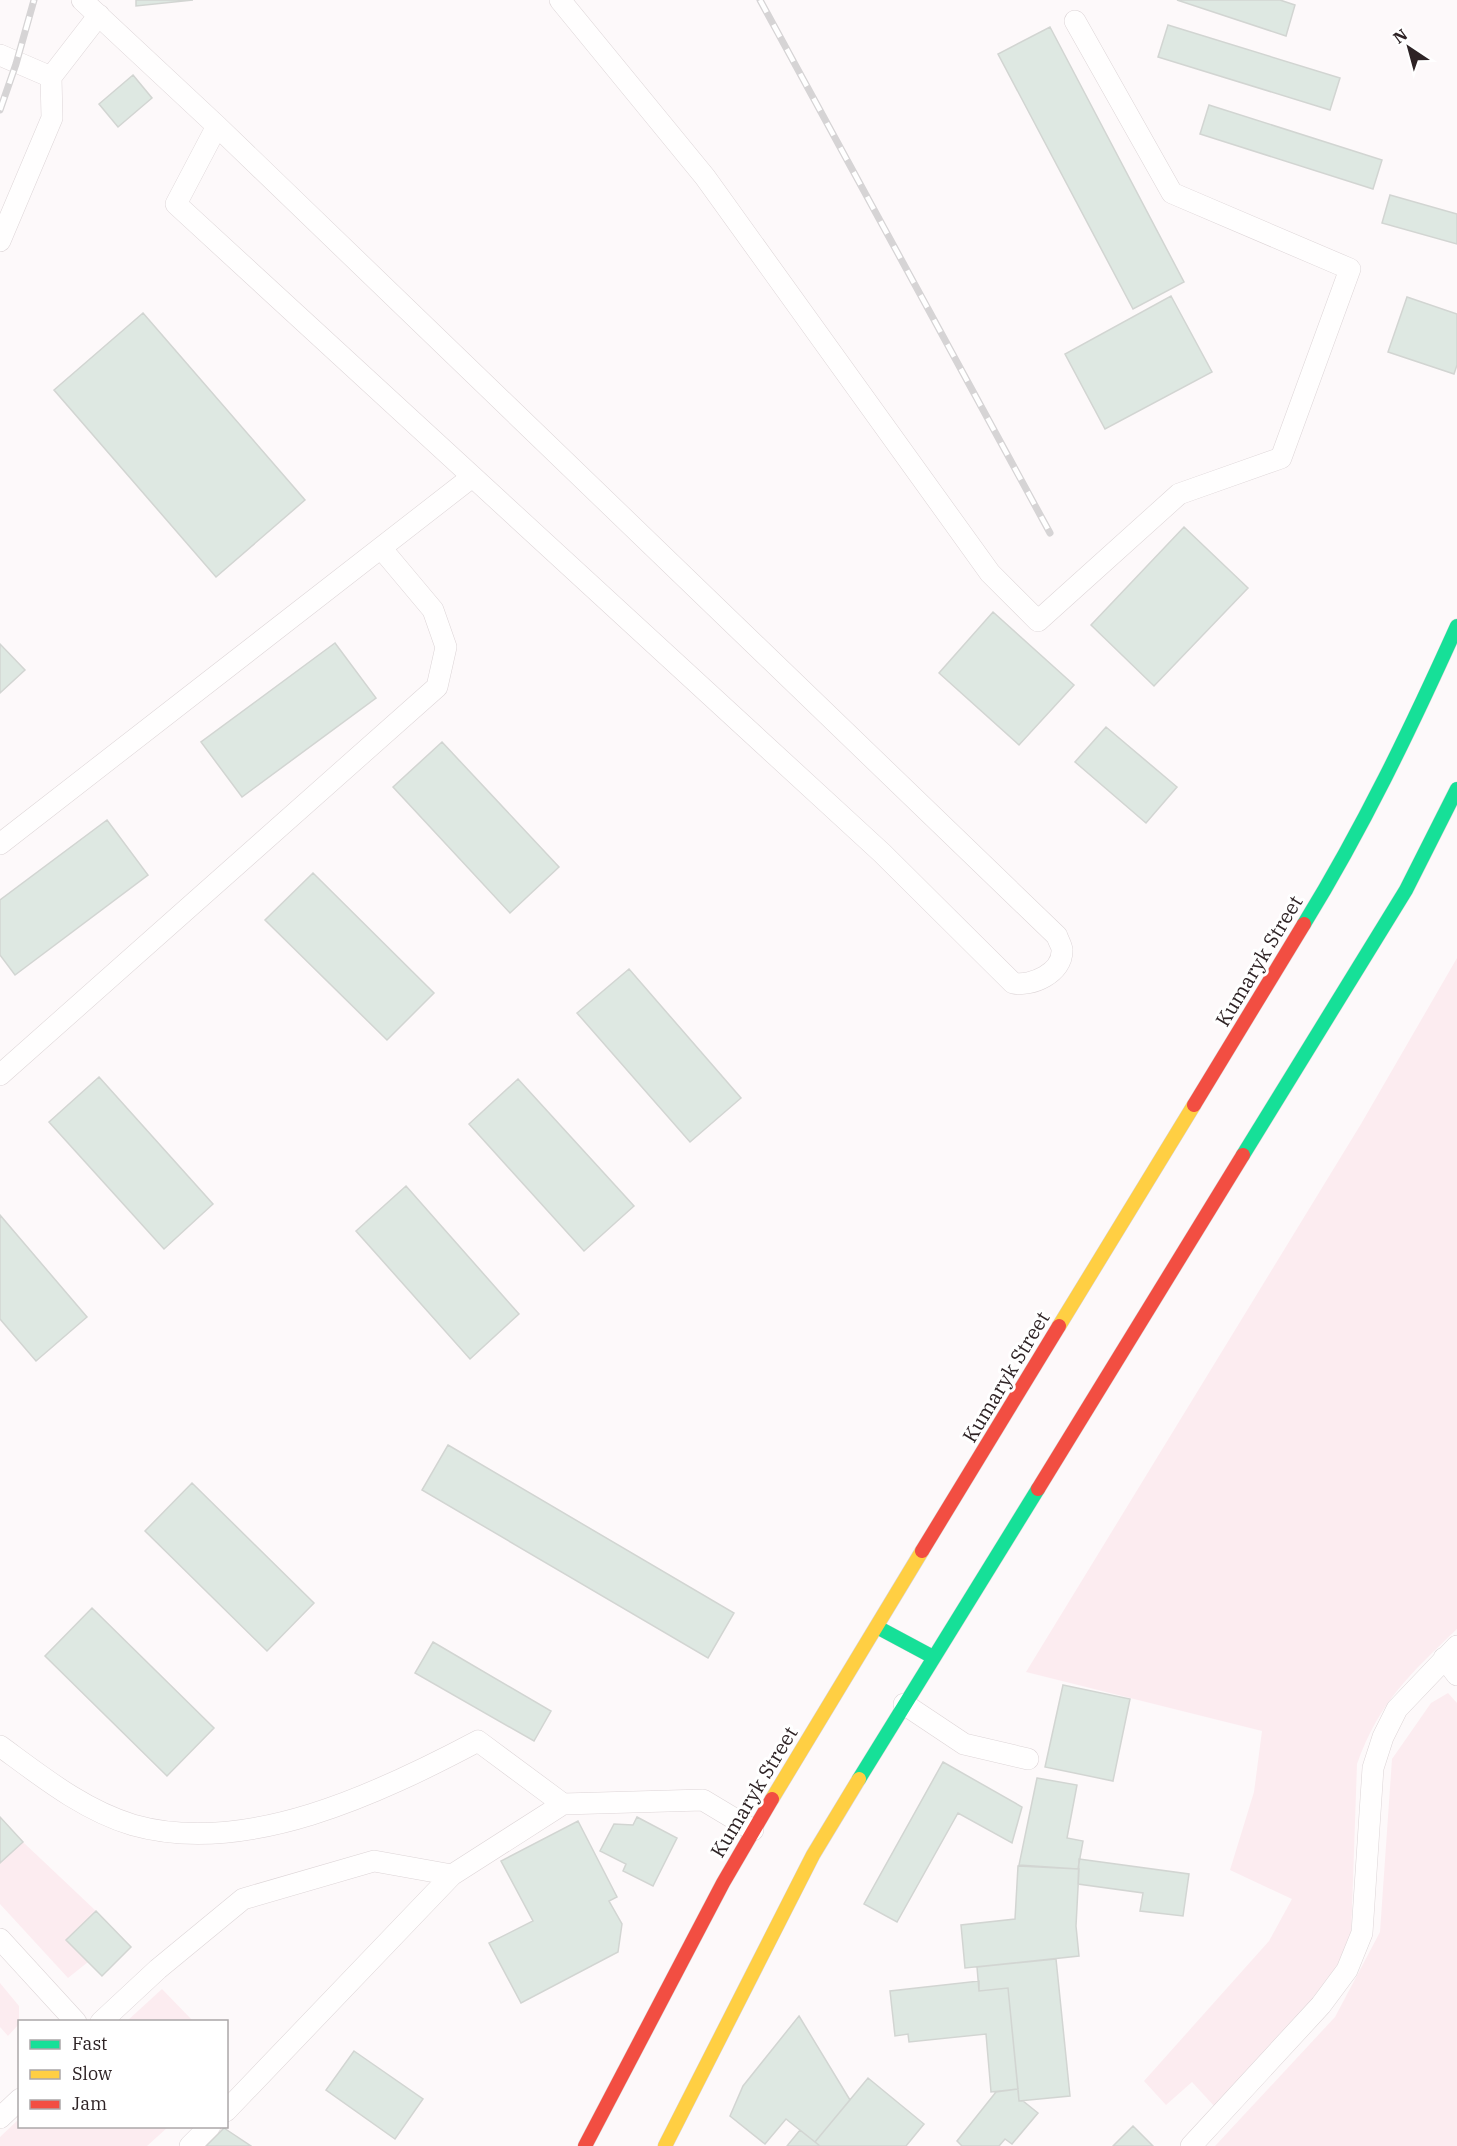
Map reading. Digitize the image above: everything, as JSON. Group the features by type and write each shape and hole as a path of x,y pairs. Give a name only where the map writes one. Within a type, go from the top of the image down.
{"main road":[{"name":"Kumaryk Street","path":"585,2146 753,1830 1334,875 1405,740 1457,626"},
{"path":"665,2146 807,1865 1406,890 1457,789"},
{"path":"877,1627 933,1657"}],"lane":[{"path":"82,0 217,126 1057,936 1062,950 1058,964 1037,982 1025,986 1013,983 882,853 176,204 217,126"},
{"path":"560,0 705,177 990,573 1038,621 1179,494 1281,458 1350,268 1172,193 1075,21"},
{"path":"0,241 52,118 51,77 99,15"},
{"path":"0,55 51,77"},
{"path":"0,844 472,477"},
{"path":"0,1075 437,687 446,646 433,610 381,548"},
{"path":"1451,1652 1457,1675"},
{"path":"1191,2146 1321,2005 1347,1970 1362,1933 1374,1768 1380,1747 1397,1709 1451,1652"},
{"path":"904,1704 964,1744 1028,1759"},
{"path":"0,1746 90,1807 132,1824 178,1834 225,1833 297,1818 364,1796 422,1771 478,1741 563,1804"},
{"path":"228,2109 452,1875 563,1804 703,1800 753,1830"},
{"path":"103,2020 158,1969 243,1899 374,1861 452,1875"},
{"path":"0,1939 74,2020"},
{"path":"0,2118 18,2101"},
{"path":"190,2146 209,2128"}],"shaded area":[{"path":"1457,958 1457,1629 1411,1675 1386,1706 1375,1723 1357,1764 1351,1938 1325,1989 1215,2107 1192,2082 1166,2105 1144,2081 1269,1941 1292,1899 1230,1870 1254,1792 1262,1731 1026,1672 1361,1124"},
{"path":"1448,1693 1457,1703 1457,2146 1215,2146 1335,2017 1380,1932 1392,1759 1431,1703"},
{"path":"23,1842 96,1911 66,1940 88,1962 68,1978 0,1904 0,1863"},
{"path":"0,1983 19,2006 19,2020 18,2025 8,2036 0,2027"},
{"path":"162,1989 192,2020 128,2020"},
{"path":"18,2120 18,2128 167,2128 147,2146 0,2146 0,2137"}],"building":[{"path":"136,0 193,0 136,6"},
{"path":"1177,0 1280,0 1295,5 1286,36"},
{"path":"1168,25 1340,78 1330,110 1158,57"},
{"path":"1050,27 1184,282 1133,309 998,54"},
{"path":"133,75 152,98 118,127 99,104"},
{"path":"1209,105 1382,160 1373,189 1200,134"},
{"path":"1390,195 1457,214 1457,244 1382,223"},
{"path":"1171,296 1212,372 1105,429 1065,354"},
{"path":"1407,297 1457,314 1457,365 1454,374 1388,352"},
{"path":"143,313 305,500 216,577 54,390"},
{"path":"1184,527 1248,588 1154,686 1091,625"},
{"path":"993,612 1074,685 1019,745 939,673"},
{"path":"335,643 376,698 242,797 201,742"},
{"path":"0,644 25,670 0,693"},
{"path":"1106,727 1177,787 1146,823 1075,762"},
{"path":"442,742 559,867 510,913 393,787"},
{"path":"107,820 148,875 15,975 0,955 0,900"},
{"path":"313,873 434,993 387,1040 265,920"},
{"path":"629,969 741,1098 690,1142 577,1013"},
{"path":"99,1077 213,1204 164,1249 49,1122"},
{"path":"518,1079 634,1206 584,1251 469,1124"},
{"path":"406,1186 519,1314 470,1359 356,1231"},
{"path":"0,1215 87,1317 36,1361 0,1319"},
{"path":"448,1445 734,1613 708,1658 422,1490"},
{"path":"192,1483 314,1603 267,1651 145,1531"},
{"path":"92,1608 214,1728 167,1776 45,1656"},
{"path":"433,1642 551,1711 534,1741 415,1673"},
{"path":"1063,1685 1130,1699 1113,1781 1045,1767"},
{"path":"943,1762 1022,1807 1012,1843 958,1813 897,1922 864,1904"},
{"path":"1037,1778 1077,1785 1067,1838 1083,1841 1078,1869 1019,1865"},
{"path":"0,1817 23,1842 0,1863"},
{"path":"637,1817 677,1838 653,1886 623,1871 626,1864 600,1851 614,1824 633,1825"},
{"path":"578,1821 617,1897 609,1901 622,1924 618,1952 521,2003 489,1943 533,1921 501,1861"},
{"path":"1079,1859 1189,1874 1183,1916 1140,1911 1143,1893 1078,1884"},
{"path":"1018,1866 1079,1869 1076,1926 1079,1956 965,1968 961,1925 1015,1919"},
{"path":"96,1911 131,1947 102,1976 66,1940"},
{"path":"1056,1959 1070,2096 1019,2101 1008,1988 979,1991 977,1967"},
{"path":"979,1981 979,1991 1008,1988 1018,2089 991,2092 986,2034 909,2042 908,2034 895,2036 890,1991"},
{"path":"799,2016 850,2100 815,2142 786,2119 765,2144 730,2116 743,2086"},
{"path":"354,2051 423,2099 395,2139 326,2090"},
{"path":"868,2078 924,2124 906,2146 820,2146 815,2142"},
{"path":"1018,2089 1019,2101 1023,2101 1038,2113 1012,2144 1005,2139 999,2146 962,2146 957,2141 996,2092"},
{"path":"1133,2126 1153,2146 1113,2146"},
{"path":"224,2128 251,2146 206,2146"},
{"path":"800,2130 820,2146 787,2146"}],"railway":[{"path":"0,110 34,0"},
{"path":"760,0 1050,533"}],"traffic: fast":[{"path":"1304,924 1326,888 1385,777 1457,626"},
{"path":"1243,1155 1406,890 1457,789"},
{"path":"859,1779 1038,1489"},
{"path":"877,1627 933,1657"}],"traffic: slow":[{"path":"1059,1326 1194,1105"},
{"path":"772,1799 922,1551"},
{"path":"665,2146 813,1855 859,1779"}],"traffic: jam":[{"path":"1194,1105 1304,924"},
{"path":"1038,1489 1243,1155"},
{"path":"922,1551 1059,1326"},
{"path":"585,2146 723,1883 772,1799"}]}
